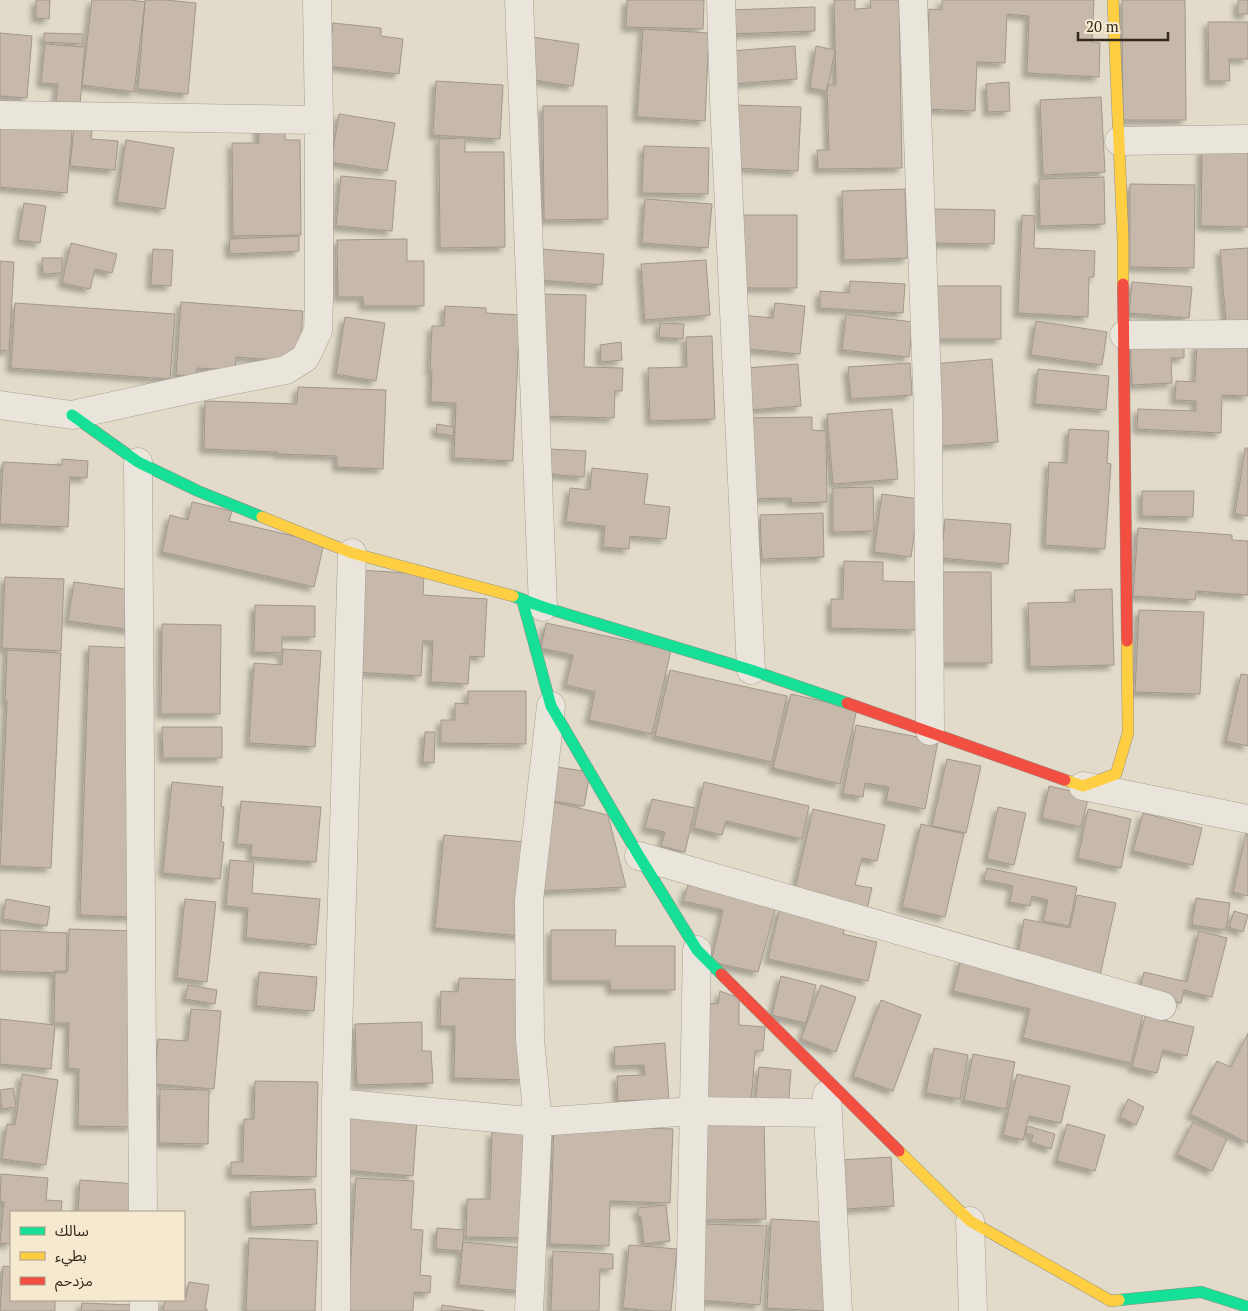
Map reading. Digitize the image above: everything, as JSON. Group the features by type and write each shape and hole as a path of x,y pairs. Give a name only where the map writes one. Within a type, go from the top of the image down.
{"street":[{"path":"0,405 72,415 286,370 305,358 318,331 319,120 317,0"},
{"path":"519,0 532,603 551,706 529,901 530,1040 538,1122 529,1311"},
{"path":"721,0 724,120 751,670"},
{"path":"913,0 928,412 930,730"},
{"path":"1083,786 1116,774 1128,734 1123,240 1113,0"},
{"path":"0,115 319,120"},
{"path":"1119,141 1248,139"},
{"path":"1124,335 1248,334"},
{"path":"72,415 138,462 198,491 352,553 532,603 751,670 930,730 1083,786 1248,819"},
{"path":"138,462 143,1211"},
{"path":"336,1311 336,1103 352,553"},
{"path":"551,706 697,950 970,1221 1111,1301 1201,1292 1248,1307"},
{"path":"640,856 1162,1006"},
{"path":"690,1311 697,950"},
{"path":"826,1078 838,1311"},
{"path":"336,1103 538,1122 693,1111 827,1113"},
{"path":"970,1221 973,1311"}],"building":[{"path":"36,0 50,0 49,19 36,18"},
{"path":"92,0 145,2 134,92 82,85"},
{"path":"145,0 196,3 188,94 138,89"},
{"path":"627,0 704,0 703,29 626,27"},
{"path":"834,0 855,0 855,9 871,8 870,0 899,0 902,168 818,169 817,150 829,150 827,85 836,85"},
{"path":"942,0 1094,0 1092,42 1100,43 1099,77 1027,73 1029,16 1007,14 1005,63 977,62 975,111 925,109 929,9 942,10"},
{"path":"1122,0 1185,0 1186,120 1123,120"},
{"path":"1238,0 1248,0 1248,14 1238,14"},
{"path":"815,7 815,31 730,34 729,10"},
{"path":"1208,22 1248,22 1248,59 1229,59 1230,81 1209,81"},
{"path":"333,23 381,28 381,36 403,39 399,74 328,66"},
{"path":"643,29 709,33 705,121 637,117"},
{"path":"0,33 32,36 27,98 0,96"},
{"path":"44,33 83,34 83,44 44,42"},
{"path":"532,37 579,44 573,86 527,79"},
{"path":"45,44 85,47 80,104 56,102 58,84 41,83"},
{"path":"795,46 797,79 733,84 731,51"},
{"path":"816,46 835,50 827,91 810,88"},
{"path":"436,81 503,85 500,139 433,135"},
{"path":"1009,82 1010,111 988,112 986,84"},
{"path":"1101,97 1105,172 1043,175 1040,100"},
{"path":"734,105 801,107 798,171 732,168"},
{"path":"543,106 607,106 608,219 544,220"},
{"path":"339,114 395,123 387,171 331,162"},
{"path":"258,121 285,121 285,140 300,140 301,235 233,236 232,143 259,143"},
{"path":"0,125 72,130 67,193 0,187"},
{"path":"74,128 92,130 91,139 118,141 115,170 70,166"},
{"path":"465,138 465,152 504,152 505,247 440,248 439,139"},
{"path":"126,140 174,148 165,209 117,202"},
{"path":"644,146 709,148 708,194 642,193"},
{"path":"1202,149 1248,150 1248,227 1201,226"},
{"path":"341,176 396,181 392,231 336,226"},
{"path":"1104,177 1105,224 1040,226 1039,179"},
{"path":"1130,184 1195,185 1194,268 1130,267"},
{"path":"905,189 908,258 844,260 842,191"},
{"path":"645,199 712,204 708,248 642,243"},
{"path":"24,203 46,206 40,243 18,240"},
{"path":"934,209 995,210 994,244 934,243"},
{"path":"736,215 797,215 797,288 736,288"},
{"path":"1022,215 1035,216 1034,248 1095,251 1094,277 1089,277 1088,317 1018,313"},
{"path":"299,236 299,251 230,254 229,239"},
{"path":"407,239 407,261 424,261 424,306 364,306 363,297 338,297 337,240"},
{"path":"71,243 117,254 112,273 95,269 90,289 62,283"},
{"path":"1248,248 1248,321 1226,322 1220,250"},
{"path":"153,249 173,250 171,286 151,285"},
{"path":"541,249 604,254 602,285 538,280"},
{"path":"42,258 62,258 62,273 43,274"},
{"path":"706,260 710,315 645,320 641,264"},
{"path":"0,261 14,262 9,351 0,350"},
{"path":"850,281 905,284 903,313 820,308 820,291 849,293"},
{"path":"1132,282 1192,287 1189,318 1129,313"},
{"path":"934,286 1001,286 1001,339 934,339"},
{"path":"541,294 586,295 584,367 623,368 622,391 615,391 614,418 543,416"},
{"path":"181,302 303,311 299,362 236,357 235,370 197,368 196,376 176,375"},
{"path":"15,303 175,314 170,379 11,368"},
{"path":"775,303 805,306 800,354 737,348 741,315 773,318"},
{"path":"445,306 486,308 486,313 520,315 513,461 454,458 456,403 431,402 432,326 444,326"},
{"path":"846,314 913,322 909,357 842,350"},
{"path":"345,317 385,323 376,381 336,374"},
{"path":"1036,321 1107,332 1102,365 1031,355"},
{"path":"660,323 684,324 683,339 659,337"},
{"path":"712,336 715,419 650,421 648,368 687,367 686,337"},
{"path":"1184,339 1184,358 1171,358 1172,383 1132,385 1130,341"},
{"path":"621,342 622,360 601,362 600,345"},
{"path":"1197,344 1248,347 1248,396 1222,395 1221,433 1137,429 1138,409 1196,411 1196,401 1175,400 1176,381 1195,382"},
{"path":"992,359 998,442 938,446 932,364"},
{"path":"910,363 912,395 851,399 848,367"},
{"path":"798,364 801,406 749,410 746,368"},
{"path":"1038,369 1109,376 1106,410 1035,404"},
{"path":"298,387 386,390 383,469 337,467 337,456 204,449 205,401 297,404"},
{"path":"892,409 898,479 833,484 827,414"},
{"path":"812,417 812,430 826,431 827,502 792,503 791,498 746,499 745,418"},
{"path":"437,424 454,427 453,436 436,433"},
{"path":"1069,429 1109,431 1107,463 1111,464 1105,549 1045,545 1049,462 1067,463"},
{"path":"1245,448 1248,448 1248,516 1235,514"},
{"path":"550,449 586,451 584,477 549,474"},
{"path":"62,459 88,461 87,478 70,477 68,527 0,524 3,462 62,465"},
{"path":"592,468 648,474 644,504 670,507 666,539 630,536 629,549 603,547 605,526 566,522 570,488 590,490"},
{"path":"873,487 874,531 833,532 833,488"},
{"path":"1142,491 1194,491 1193,517 1142,516"},
{"path":"882,494 919,499 911,557 874,552"},
{"path":"192,502 232,511 229,521 324,543 314,587 162,552 170,515 188,520"},
{"path":"823,513 824,557 762,559 760,515"},
{"path":"945,519 1011,524 1008,564 941,558"},
{"path":"1138,528 1232,535 1232,540 1248,541 1248,595 1196,591 1195,600 1133,596"},
{"path":"844,561 883,562 883,581 918,582 916,630 831,628 831,599 843,599"},
{"path":"359,570 424,574 423,595 487,599 484,657 470,656 468,684 431,682 433,641 423,641 421,676 354,672"},
{"path":"940,572 991,572 992,663 941,663"},
{"path":"5,577 64,579 61,651 2,648"},
{"path":"74,582 138,591 132,630 68,621"},
{"path":"1112,589 1114,665 1030,667 1028,603 1075,602 1074,590"},
{"path":"255,605 315,606 315,637 282,637 282,653 254,652"},
{"path":"1139,610 1204,612 1200,694 1135,692"},
{"path":"546,623 671,650 652,734 589,720 595,692 566,685 573,655 541,648"},
{"path":"162,624 221,625 220,714 161,714"},
{"path":"89,646 132,648 136,917 80,915"},
{"path":"283,649 321,651 315,747 249,743 254,663 282,665"},
{"path":"7,650 61,653 51,868 0,866 7,701 5,701"},
{"path":"670,670 787,696 772,762 655,736"},
{"path":"1241,674 1248,675 1248,746 1226,741"},
{"path":"468,691 526,691 526,744 441,743 441,720 455,720 455,703 468,704"},
{"path":"791,694 857,709 840,784 773,768"},
{"path":"856,725 938,741 925,809 886,801 889,787 865,783 863,797 843,794"},
{"path":"162,727 222,727 222,758 163,758"},
{"path":"425,732 435,732 434,763 423,762"},
{"path":"947,759 981,766 966,833 932,826"},
{"path":"557,767 590,772 584,806 552,801"},
{"path":"172,782 223,787 221,806 224,807 221,842 224,842 220,879 163,873"},
{"path":"704,782 809,806 802,839 726,821 722,835 694,828"},
{"path":"1049,786 1089,795 1081,827 1042,818"},
{"path":"652,799 695,808 685,852 661,846 665,832 645,828"},
{"path":"241,801 321,807 316,862 251,857 252,845 237,844"},
{"path":"553,802 608,815 626,887 542,891"},
{"path":"998,807 1026,813 1014,865 987,859"},
{"path":"813,809 885,825 877,861 862,858 855,885 872,888 867,909 794,893"},
{"path":"1088,809 1131,819 1121,868 1078,858"},
{"path":"1143,813 1202,828 1193,865 1133,851"},
{"path":"921,824 964,834 945,917 902,907"},
{"path":"1248,829 1248,896 1233,892"},
{"path":"444,835 526,842 523,936 435,928"},
{"path":"230,860 254,862 252,893 320,899 316,945 246,938 248,908 226,906"},
{"path":"987,868 1077,887 1069,926 1043,921 1048,900 1032,896 1030,906 1010,902 1013,886 984,880"},
{"path":"688,885 776,906 758,972 711,962 723,910 683,901"},
{"path":"1077,895 1116,903 1099,980 1018,956 1024,919 1070,928"},
{"path":"1196,898 1230,903 1226,930 1192,925"},
{"path":"6,899 50,907 47,926 3,919"},
{"path":"185,899 216,902 207,982 177,978"},
{"path":"780,908 846,923 843,934 877,942 868,981 768,959"},
{"path":"1234,911 1248,915 1243,932 1229,927"},
{"path":"69,929 135,931 132,1127 78,1126 79,1069 68,1068 69,1023 54,1023 55,971 68,971"},
{"path":"0,930 67,933 66,973 0,971"},
{"path":"551,930 616,930 615,946 675,946 675,990 611,990 610,981 551,981"},
{"path":"1199,931 1227,938 1212,997 1184,990 1181,1003 1139,993 1144,972 1187,982"},
{"path":"961,959 1019,972 1017,980 1144,1010 1131,1063 1023,1038 1030,1009 953,991"},
{"path":"259,972 317,977 314,1011 256,1006"},
{"path":"781,976 816,985 806,1023 772,1015"},
{"path":"459,978 527,980 524,1080 454,1078 455,1026 440,1026 441,991 458,992"},
{"path":"188,985 217,990 215,1004 185,999"},
{"path":"821,985 856,997 836,1052 801,1039"},
{"path":"720,991 739,998 739,1025 765,1027 763,1051 755,1051 751,1103 694,1098 703,1003 718,1004"},
{"path":"881,1000 921,1015 893,1091 853,1076"},
{"path":"191,1009 221,1011 214,1089 154,1084 158,1039 188,1041"},
{"path":"1145,1016 1194,1027 1187,1056 1163,1050 1157,1073 1132,1067"},
{"path":"0,1019 55,1025 51,1069 0,1064"},
{"path":"422,1022 422,1051 431,1051 433,1083 357,1085 355,1024"},
{"path":"1248,1033 1248,1143 1190,1114 1217,1061 1231,1067"},
{"path":"665,1043 669,1101 618,1101 617,1076 645,1075 644,1065 615,1066 614,1047"},
{"path":"934,1048 968,1055 960,1099 926,1093"},
{"path":"973,1054 1015,1062 1006,1109 964,1100"},
{"path":"759,1067 791,1070 788,1110 755,1108"},
{"path":"22,1074 58,1080 46,1165 2,1159 7,1124 15,1125"},
{"path":"1017,1074 1070,1086 1061,1123 1029,1116 1023,1140 1003,1135"},
{"path":"255,1081 318,1082 316,1177 231,1175 231,1162 243,1162 244,1119 254,1119"},
{"path":"13,1088 16,1107 2,1109 0,1090"},
{"path":"160,1089 209,1090 208,1144 159,1143"},
{"path":"1128,1099 1144,1107 1136,1125 1120,1117"},
{"path":"347,1113 417,1119 413,1176 343,1170"},
{"path":"764,1118 766,1219 699,1220 698,1120"},
{"path":"1193,1122 1227,1139 1212,1171 1177,1154"},
{"path":"1067,1124 1105,1135 1095,1171 1057,1161"},
{"path":"554,1125 673,1129 670,1203 610,1201 609,1246 550,1244"},
{"path":"1028,1126 1055,1134 1051,1149 1031,1142 1033,1135 1025,1133"},
{"path":"492,1132 533,1133 531,1238 466,1237 467,1199 490,1199"},
{"path":"891,1157 894,1206 845,1209 841,1160"},
{"path":"1,1174 48,1178 46,1200 62,1201 61,1211 10,1211 10,1244 0,1243 4,1202 0,1201"},
{"path":"356,1178 414,1181 411,1229 423,1230 420,1275 431,1276 430,1293 414,1292 413,1311 348,1311"},
{"path":"80,1180 137,1184 135,1211 78,1211"},
{"path":"315,1189 317,1224 251,1227 250,1192"},
{"path":"666,1205 670,1241 644,1244 641,1216 638,1217 638,1208"},
{"path":"771,1219 828,1222 824,1311 767,1308"},
{"path":"705,1224 767,1226 760,1305 699,1300"},
{"path":"437,1228 464,1230 462,1251 436,1249"},
{"path":"249,1238 318,1241 315,1311 246,1311"},
{"path":"463,1242 526,1248 522,1291 459,1285"},
{"path":"629,1245 677,1249 671,1311 623,1308"},
{"path":"553,1251 613,1254 613,1269 600,1269 599,1311 551,1311"},
{"path":"3,1266 10,1267 10,1301 55,1301 55,1311 0,1311"},
{"path":"189,1282 209,1285 205,1309 207,1311 163,1311 165,1301 185,1301"},
{"path":"82,1303 132,1305 132,1311 81,1311"},
{"path":"442,1305 484,1311 441,1311"}],"traffic: fast":[{"path":"72,415 138,462 198,491 262,517"},
{"path":"513,596 543,607 751,670 847,703"},
{"path":"522,599 551,706 639,856 697,950 721,974"},
{"path":"1119,1300 1201,1292 1248,1307"}],"traffic: slow":[{"path":"1113,0 1123,240 1123,284"},
{"path":"262,517 352,553 513,596"},
{"path":"1065,780 1083,786 1116,774 1128,733 1127,641"},
{"path":"899,1151 970,1221 1111,1301 1119,1300"}],"traffic: jam":[{"path":"1123,284 1127,641"},
{"path":"847,703 1065,780"},
{"path":"721,974 899,1151"}]}
